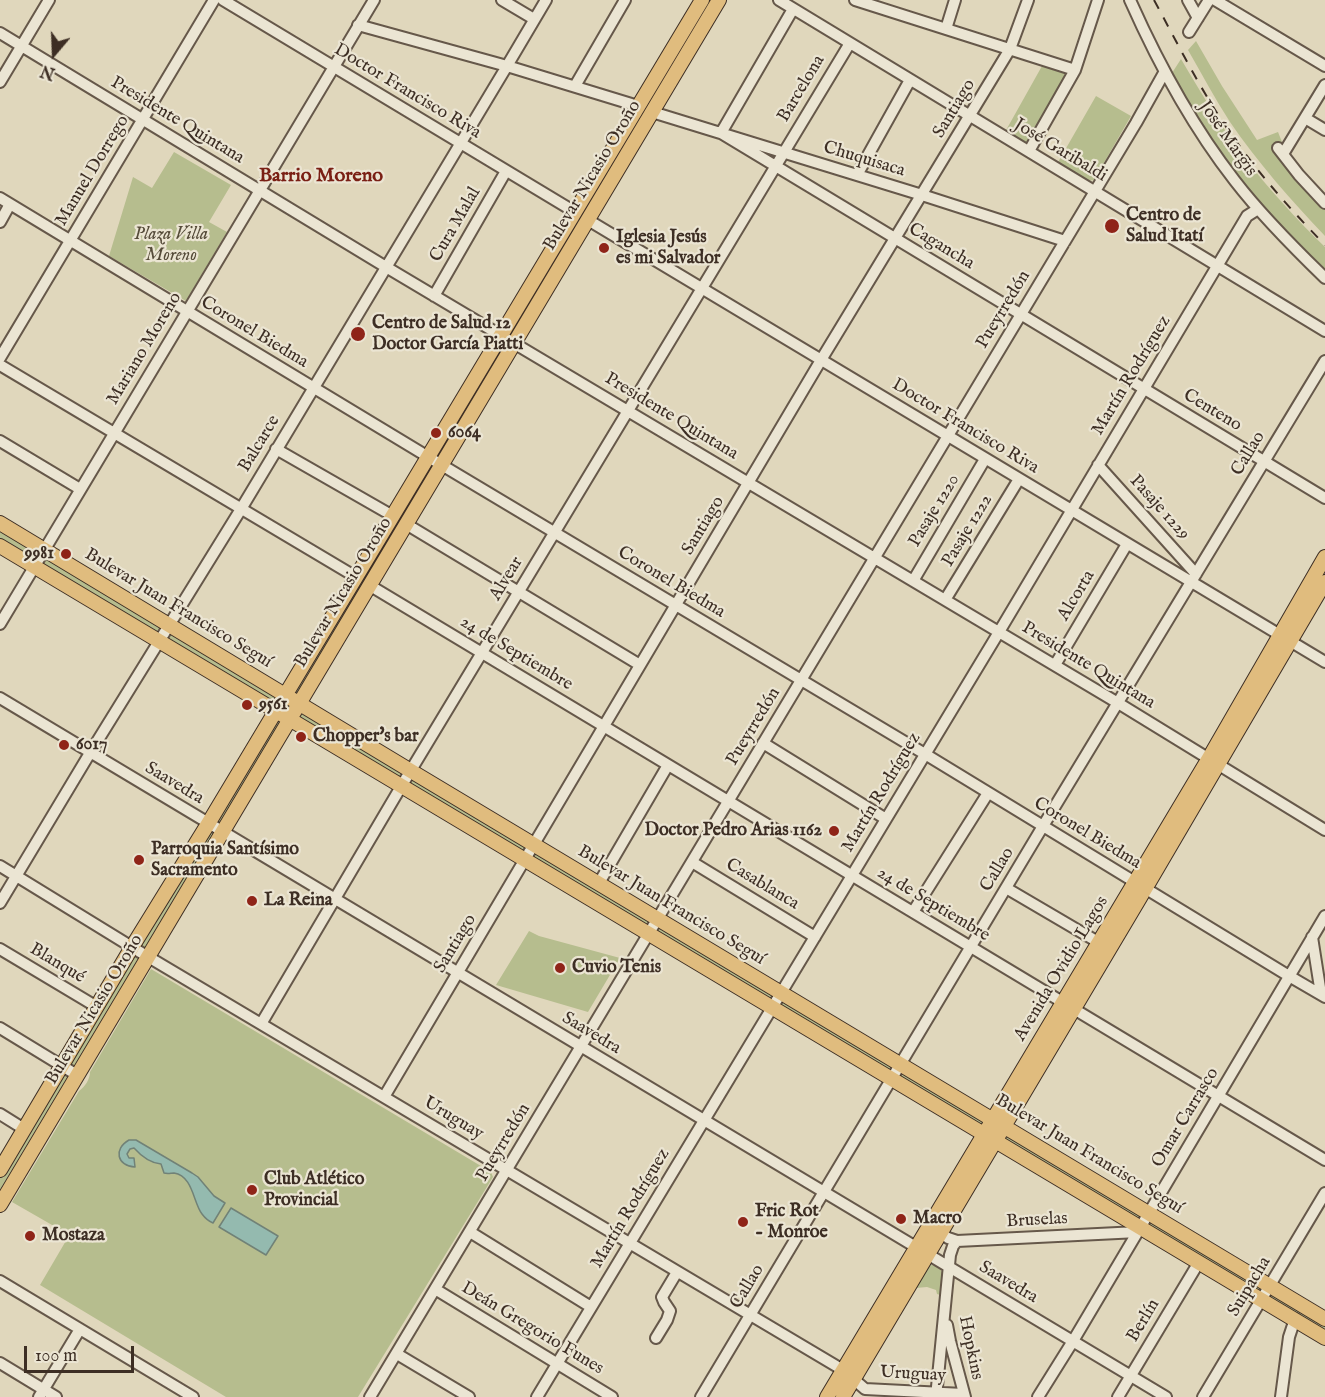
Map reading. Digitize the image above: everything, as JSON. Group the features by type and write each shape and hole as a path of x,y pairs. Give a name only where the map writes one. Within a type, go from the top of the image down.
{"main road":[{"name":"Bulevar Nicasio Oroño","path":"0,1170 702,0"},
{"name":"Bulevar Nicasio Oroño","path":"1,1200 720,0"},
{"name":"Bulevar Juan Francisco Seguí","path":"0,523 1325,1319"},
{"name":"Bulevar Juan Francisco Seguí","path":"0,546 892,1078 1139,1229 1199,1262 1325,1338"},
{"name":"Avenida Ovidio Lagos","path":"827,1397 848,1374 1214,761 1285,638 1325,557"},
{"name":"Avenida Ovidio Lagos","path":"1285,638 1325,582"},
{"name":"Avenida Ovidio Lagos","path":"1068,1005 1098,942 1140,885"},
{"name":"Avenida Ovidio Lagos","path":"922,1251 941,1233 990,1137"},
{"name":"Avenida Ovidio Lagos","path":"843,1397 848,1374"}],"street":[{"path":"0,82 49,0"},
{"name":"Manuel Dorrego","path":"0,358 214,0"},
{"name":"Doctor Francisco Riva","path":"223,0 575,212"},
{"name":"Mariano Moreno","path":"0,624 374,0"},
{"path":"502,0 534,19"},
{"name":"Balcarce","path":"0,903 241,509 546,0"},
{"path":"575,86 625,0"},
{"name":"José Garibaldi","path":"779,0 1325,331"},
{"path":"855,0 886,5 946,29 1076,70"},
{"path":"946,29 955,0"},
{"name":"Santiago","path":"384,1097 822,360 1010,50 1028,0"},
{"path":"1029,151 1076,70 1098,0"},
{"name":"José Margis","path":"1130,0 1164,73 1233,179 1295,249 1325,278"},
{"path":"1188,0 1198,18"},
{"path":"1189,32 1209,0"},
{"path":"1215,0 1325,66"},
{"path":"721,133 793,9"},
{"path":"358,25 507,66 638,106"},
{"name":"Presidente Quintana","path":"0,33 434,296 1055,665 1325,830"},
{"name":"Barcelona","path":"784,153 850,43"},
{"name":"Pueyrredón","path":"370,1397 1164,73"},
{"path":"857,175 910,80"},
{"path":"1325,85 1305,118 1280,151 1325,203"},
{"name":"Chuquisaca","path":"652,112 1065,241"},
{"path":"1305,118 1325,130"},
{"name":"Cagancha","path":"721,133 1144,389"},
{"name":"Alvear","path":"261,1024 402,785 784,153"},
{"name":"Cura Malal","path":"434,296 506,171"},
{"name":"Coronel Biedma","path":"0,198 428,458 925,754 1323,995"},
{"path":"0,222 10,204"},
{"name":"Martín Rodríguez","path":"537,1397 999,632 1246,216 1258,208"},
{"name":"Doctor Francisco Riva","path":"588,220 1127,544 1193,578 1325,662"},
{"name":"Callao","path":"701,1397 1325,360"},
{"path":"0,365 356,577"},
{"name":"Centeno","path":"1144,389 1325,498"},
{"path":"0,441 80,489"},
{"path":"276,449 393,516"},
{"name":"Pasaje 1220","path":"913,581 985,459"},
{"name":"Pasaje 1229","path":"1098,465 1193,578"},
{"name":"Pasaje 1222","path":"945,600 1019,479"},
{"path":"406,524 640,665"},
{"name":"Alcorta","path":"1055,665 1127,544"},
{"name":"24 de Septiembre","path":"369,585 1325,1160"},
{"name":"Saavedra","path":"0,698 1166,1397"},
{"path":"763,743 886,819"},
{"path":"598,883 668,765"},
{"path":"913,912 988,793"},
{"name":"Casablanca","path":"692,862 815,937"},
{"name":"Uruguay","path":"0,866 148,957 751,1315 848,1374 865,1389 964,1395"},
{"path":"1006,888 1098,942"},
{"name":"Omar Carrasco","path":"1038,1397 1325,916"},
{"path":"1312,937 1323,995"},
{"name":"Blanqué","path":"0,949 97,1007"},
{"path":"0,1028 77,1075"},
{"path":"0,1114 24,1129"},
{"name":"Suipacha","path":"1203,1397 1325,1193"},
{"name":"Bruselas","path":"941,1233 957,1241 1139,1229"},
{"path":"470,1232 591,1307"},
{"path":"936,1395 950,1255 957,1241"},
{"name":"Berlín","path":"1118,1397 1199,1262"},
{"path":"656,1338 670,1311 662,1300 662,1295 677,1272"},
{"path":"0,1281 193,1397"},
{"name":"Deán Gregorio Funes","path":"435,1289 612,1397"},
{"name":"Hopkins","path":"945,1306 950,1341 964,1395"},
{"path":"1281,1397 1288,1337 1294,1319"},
{"path":"41,1393 80,1329"},
{"path":"397,1354 469,1397"},
{"path":"0,1363 41,1393 56,1397"}],"green space":[{"path":"702,0 719,0 299,703 1325,1319 1325,1338 290,718 0,1205 0,1170 276,711 0,546 0,523 286,695"},
{"path":"1196,41 1257,140 1278,132 1282,142 1274,145 1325,209 1325,236 1275,181 1230,122 1188,50"},
{"path":"1181,59 1211,109 1244,157 1283,204 1325,247 1325,271 1261,205 1206,132 1173,77 1172,73"},
{"path":"1042,66 1067,74 1027,145 1005,132"},
{"path":"1096,96 1131,116 1094,180 1087,181 1057,164"},
{"name":"Plaza Villa Moreno","path":"174,152 231,185 209,222 227,232 186,301 109,256 133,177 152,188"},
{"name":"Cuvio Tenis","path":"529,931 539,936 620,958 588,1012 496,985"},
{"name":"Club Atlético Provincial","path":"151,969 491,1172 493,1177 358,1397 226,1397 40,1285 67,1239 66,1233 12,1202 79,1091 87,1083 90,1072"},
{"path":"930,1265 942,1271 943,1284 940,1295 936,1290 927,1287 916,1288"}],"water":[{"path":"129,1140 136,1140 192,1173 214,1196 225,1203 213,1223 202,1214 189,1184 180,1175 164,1173 161,1164 146,1159 134,1148 130,1149 127,1154 129,1158 134,1158 135,1167 124,1164 119,1152"},
{"path":"231,1208 278,1236 266,1255 219,1227"}],"railway":[{"path":"1154,0 1204,92 1237,143 1279,196 1325,245"}],"place":[{"name":"Centro de Salud Itatí","path":"1112,226"},
{"name":"Iglesia Jesús es mi Salvador","path":"604,248"},
{"name":"Centro de Salud 12 Doctor García Piatti","path":"358,334"},
{"name":"6064","path":"436,433"},
{"name":"9981","path":"66,554"},
{"name":"9561","path":"247,705"},
{"name":"Chopper's bar","path":"301,737"},
{"name":"6017","path":"64,745"},
{"name":"Doctor Pedro Arias 1162","path":"834,831"},
{"name":"Parroquia Santísimo Sacramento","path":"139,860"},
{"name":"La Reina","path":"252,901"},
{"name":"Cuvio Tenis","path":"560,968"},
{"name":"Club Atlético Provincial","path":"252,1190"},
{"name":"Macro","path":"901,1219"},
{"name":"Fric Rot - Monroe","path":"743,1222"},
{"name":"Mostaza","path":"30,1236"}],"district":[{"name":"Barrio Moreno","path":"321,177"}]}
